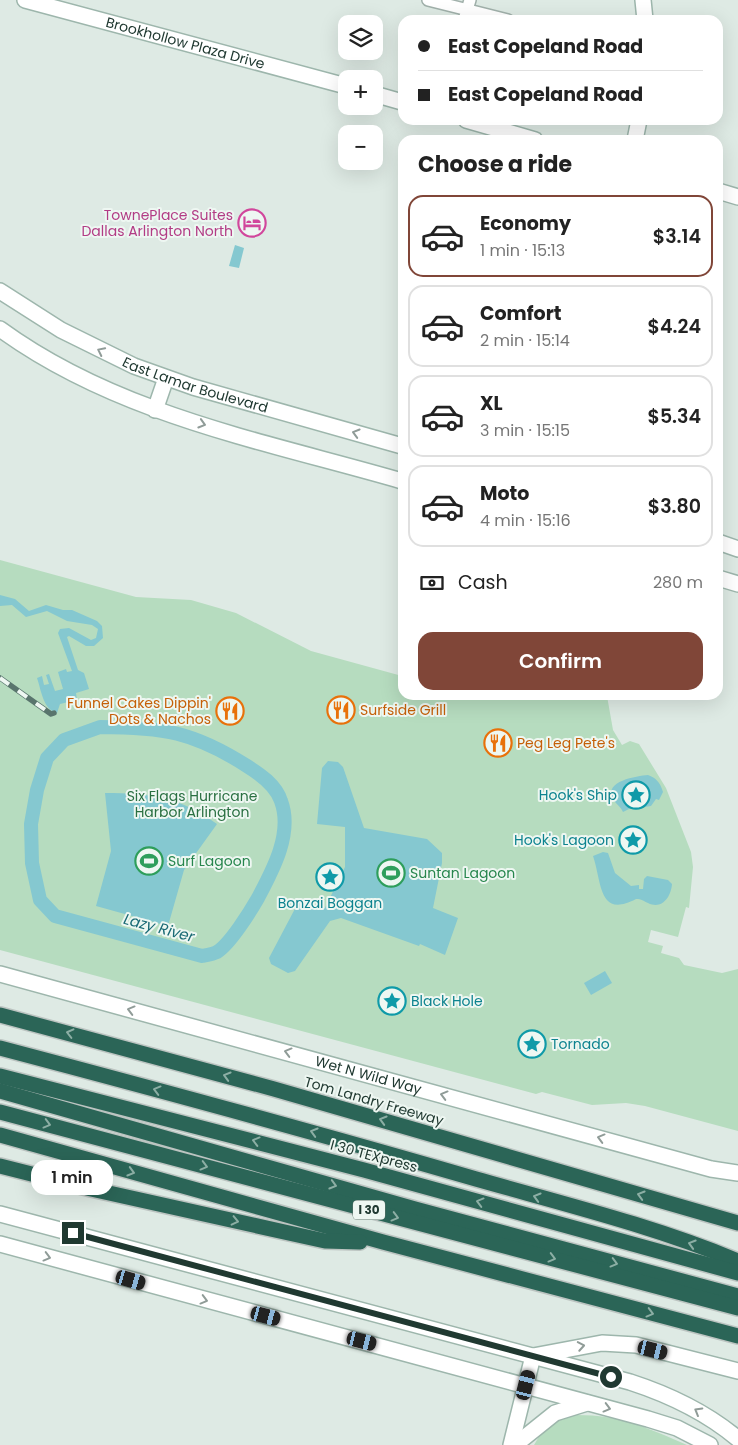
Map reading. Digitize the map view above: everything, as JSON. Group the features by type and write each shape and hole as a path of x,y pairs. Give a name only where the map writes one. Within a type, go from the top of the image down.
{"highway":[{"name":"Tom Landry Freeway","path":"0,1016 274,1088 738,1223"},
{"path":"0,1048 302,1129 595,1214 709,1249 738,1261"},
{"name":"I 30 TEXpress","path":"0,1076 364,1170 738,1273"},
{"path":"0,1091 415,1209 738,1296"},
{"name":"I 30","path":"0,1112 738,1308"},
{"name":"I 30","path":"0,1136 382,1242 738,1336"},
{"path":"0,1166 91,1189 325,1241 382,1242"}],"main road":[{"name":"Brookhollow Plaza Drive","path":"24,0 338,84"},
{"path":"643,0 644,15"},
{"path":"383,97 398,101"},
{"path":"483,125 518,135"},
{"path":"723,192 738,197"},
{"name":"East Lamar Boulevard","path":"0,291 83,342 166,378 398,445"},
{"path":"0,329 23,346 68,372 107,391 156,410 398,479"},
{"path":"156,410 166,378"},
{"path":"723,544 738,548"},
{"path":"723,580 738,584"},
{"name":"Wet N Wild Way","path":"0,974 711,1169 738,1173"},
{"path":"711,1169 738,1178"},
{"path":"0,1214 534,1356 662,1393 709,1417 738,1438"},
{"path":"0,1244 662,1422 710,1445"},
{"path":"534,1356 602,1343 636,1345 738,1371"},
{"path":"511,1445 534,1356"},
{"path":"515,1445 554,1413 587,1402"}],"street":[{"path":"428,0 488,15"}],"green space":[{"name":"Six Flags Hurricane Harbor Arlington","path":"0,560 136,597 191,600 236,613 311,651 398,675 398,700 608,700 613,730 622,745 630,741 639,744 666,788 691,852 693,867 689,908 686,907 678,937 651,930 648,942 663,946 661,953 679,958 684,965 722,973 738,969 738,1131 645,1106 626,1103 592,1105 542,1092 536,1094 0,950"},
{"path":"572,1415 618,1419 645,1427 687,1445 534,1445 547,1423"}],"water":[{"path":"235,245 244,248 239,268 229,266"},
{"path":"0,595 15,599 29,611 46,605 63,610 72,610 97,621 102,626 103,638 94,646 86,646 69,636 67,637 78,670 84,673 89,689 76,693 77,700 60,704 57,713 52,711 46,704 37,678 42,676 44,685 49,684 46,675 49,674 55,691 63,689 58,672 66,669 67,672 72,671 58,633 60,629 69,628 91,640 96,638 98,629 92,625 67,621 47,611 26,617 12,605 0,606"},
{"name":"Suntan Lagoon","path":"328,761 338,762 343,767 364,828 427,839 442,853 442,863 433,908 458,918 445,955 420,944 419,946 341,918 330,921 295,971 288,973 271,964 269,958 298,903 306,903 320,910 325,908 345,867 345,827 317,824 322,768"},
{"path":"648,775 661,786 663,792 659,800 656,799 651,806 638,808 637,805 623,812 613,799 611,793 613,788 623,781"},
{"name":"Surf Lagoon","path":"105,793 136,794 164,798 190,808 217,824 184,870 168,926 96,906 111,851"},
{"path":"603,852 608,853 615,873 631,886 639,885 639,889 643,889 644,879 647,876 668,880 672,884 668,898 658,905 638,899 624,904 615,904 608,901 601,886 593,856"},
{"path":"605,971 612,983 591,995 584,983"}],"waterway":[{"name":"Lazy River","path":"100,727 160,730 194,739 211,746 252,769 267,780 279,795 285,826 280,851 270,876 245,919 234,935 217,952 202,956 55,916 40,900 32,863 31,824 37,790 47,758 64,740 100,727"}],"railway":[{"path":"0,678 51,714 54,713"}],"place":[{"name":"TownePlace Suites Dallas Arlington North","path":"252,223"},
{"name":"Surfside Grill","path":"341,710"},
{"name":"Funnel Cakes Dippin' Dots & Nachos","path":"230,711"},
{"name":"Peg Leg Pete's","path":"498,743"},
{"name":"Hook's Ship","path":"636,795"},
{"name":"Hook's Lagoon","path":"633,840"},
{"name":"Surf Lagoon","path":"149,861"},
{"name":"Suntan Lagoon","path":"391,873"},
{"name":"Bonzai Boggan","path":"330,877"},
{"name":"Black Hole","path":"392,1001"},
{"name":"Tornado","path":"532,1044"}],"route":[{"path":"73,1233 611,1377"}]}
